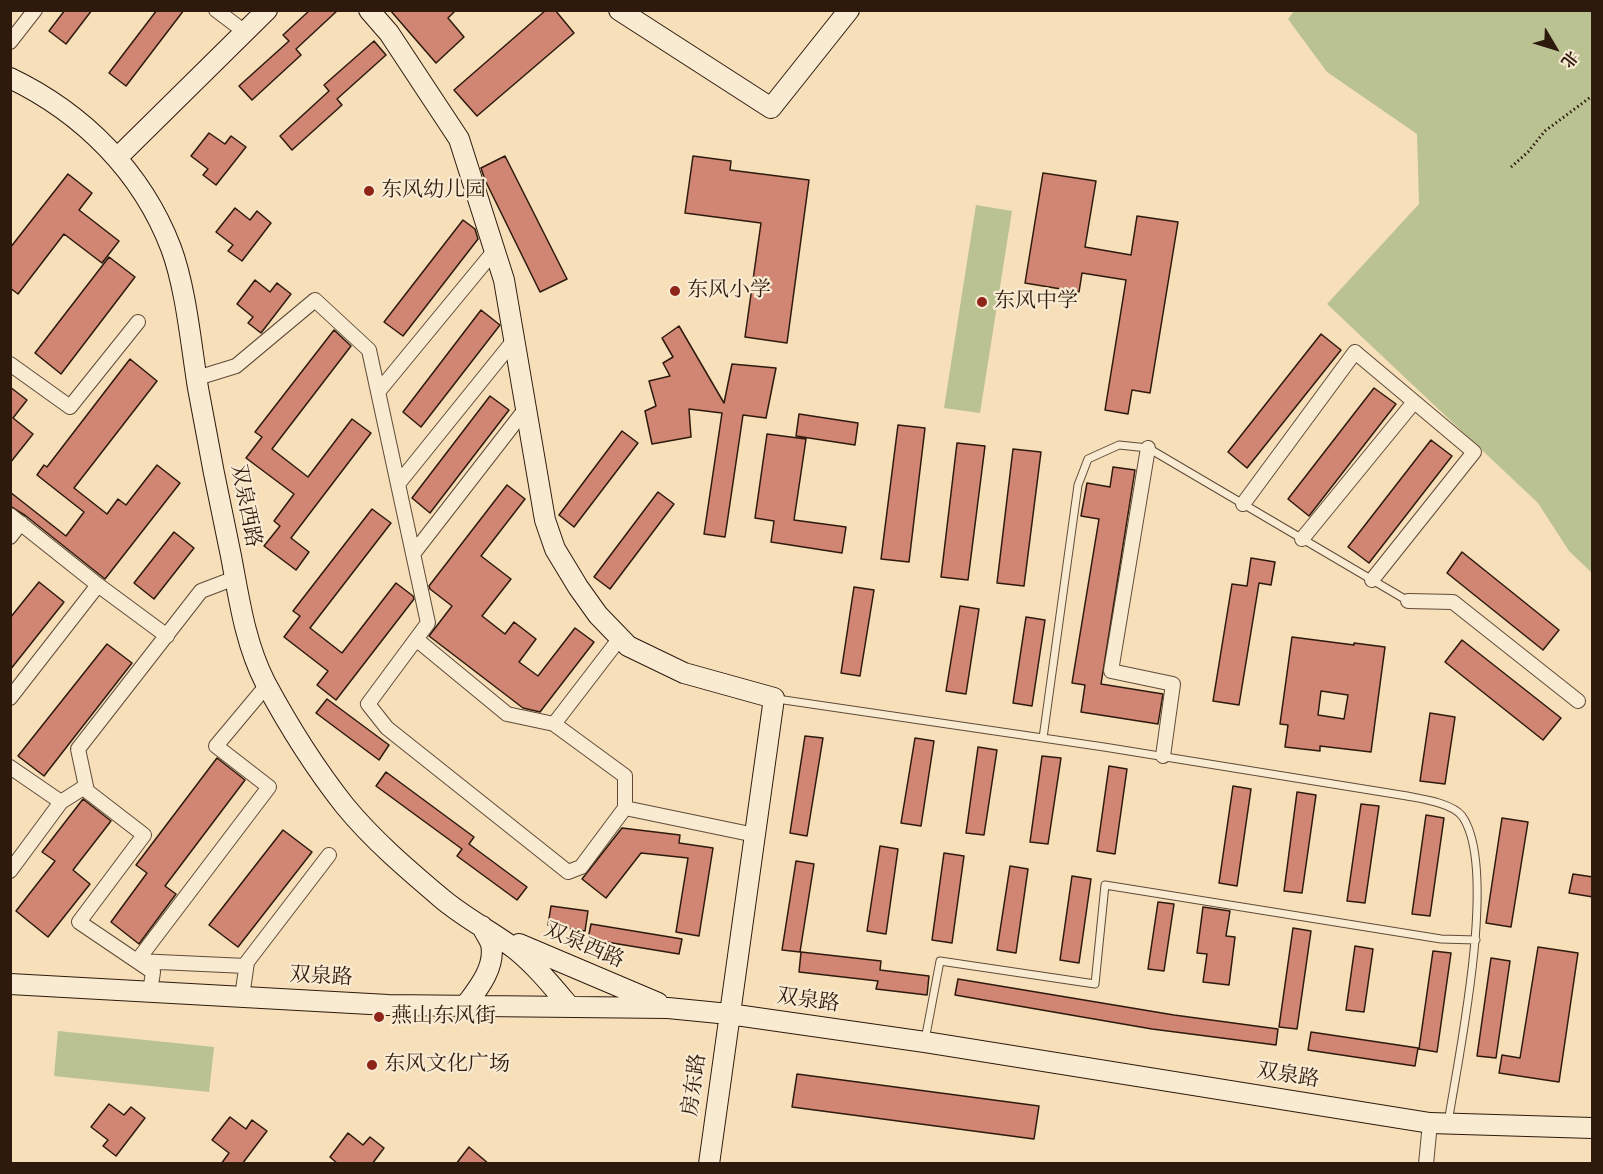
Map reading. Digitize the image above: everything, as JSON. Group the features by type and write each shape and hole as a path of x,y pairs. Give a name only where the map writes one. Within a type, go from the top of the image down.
{"street":[{"path":"10,42 35,10"},
{"path":"216,10 245,32"},
{"path":"118,158 267,10"},
{"path":"369,10 389,33 459,139 504,280 545,519 555,549 598,615 628,646 684,673 774,698"},
{"path":"619,10 771,108 849,10"},
{"name":"双泉西路","path":"10,78 46,97 103,142 135,180 171,249 247,635 267,685 299,740 345,806 375,840 443,900 530,962 570,1007"},
{"path":"378,392 495,250"},
{"path":"197,378 236,366 315,300 369,350 428,622 368,704 387,728 568,872 581,867 625,808 625,776 554,724 507,714 416,639"},
{"path":"10,363 70,407 138,322"},
{"path":"398,484 515,339"},
{"path":"1242,504 1355,352 1474,453 1372,580"},
{"path":"1302,539 1414,402"},
{"path":"413,554 527,407"},
{"path":"1148,448 1111,671 1173,684 1163,756"},
{"path":"10,537 16,519 98,585 167,636"},
{"path":"150,992 153,972 80,922 144,835 87,791 78,749 201,591 235,578"},
{"path":"10,698 98,585"},
{"path":"1408,601 1454,602 1578,701"},
{"path":"554,724 620,638"},
{"path":"137,961 269,787 216,746 267,685"},
{"name":"房东路","path":"713,1163 729,1014 774,698"},
{"path":"10,766 62,802"},
{"path":"10,871 62,802 86,786"},
{"path":"625,808 755,835"},
{"path":"242,997 247,962 329,855"},
{"path":"465,1006 483,983 491,961 491,944 482,926"},
{"name":"双泉西路","path":"482,926 544,956 668,1008"},
{"path":"137,961 246,966"},
{"name":"双泉路","path":"10,984 388,1005 668,1008 729,1014 925,1042 1439,1123 1593,1128"},
{"path":"1426,1164 1439,1123"}],"lane":[{"path":"1043,738 1078,485 1088,459 1119,445 1148,448 1408,601"},
{"path":"774,698 1163,756 1407,796 1439,802 1460,814 1470,832 1476,858 1476,940 1439,1123"},
{"path":"925,1042 940,961 1095,984 1105,885 1441,939 1476,940"}],"path":[{"path":"1511,167 1528,152 1545,131 1593,96"}],"green space":[{"path":"1294,11 1592,11 1592,573 1569,551 1538,503 1327,304 1419,204 1417,134 1327,72 1288,19"},
{"path":"976,205 1012,211 980,413 944,408"},
{"path":"58,1031 214,1047 209,1092 54,1076"}],"building":[{"path":"65,10 92,10 66,44 49,31"},
{"path":"157,10 184,10 126,86 109,73"},
{"path":"310,10 338,10 296,49 301,55 252,100 239,86 289,41 283,35"},
{"path":"390,10 456,10 448,18 464,37 436,63"},
{"path":"546,10 555,10 574,33 477,116 454,90"},
{"path":"374,41 386,55 337,99 342,105 292,150 280,136 329,91 324,85"},
{"path":"209,133 225,144 231,136 246,147 216,185 203,175 208,169 191,156"},
{"path":"505,156 567,279 540,292 481,168"},
{"path":"693,156 731,161 730,170 809,180 787,343 745,337 761,223 685,213"},
{"path":"1043,173 1096,181 1085,247 1131,255 1137,216 1178,222 1150,393 1132,390 1128,414 1105,410 1126,280 1082,273 1079,292 1025,283"},
{"path":"68,174 92,193 79,210 119,241 102,263 64,234 18,294 10,288 10,248"},
{"path":"235,208 250,220 257,211 271,223 242,261 228,251 233,245 216,232"},
{"path":"463,220 475,229 478,239 403,336 384,322"},
{"path":"109,257 135,277 61,374 35,353"},
{"path":"255,280 270,292 277,283 291,294 261,333 248,323 253,317 237,304"},
{"path":"481,310 500,325 421,427 403,412"},
{"path":"679,326 724,403 732,364 776,368 766,418 743,415 725,537 704,534 722,413 689,409 691,437 652,444 645,411 656,406 649,381 670,376 663,363 673,357 662,338"},
{"path":"334,330 351,346 272,449 308,477 352,419 371,433 291,538 309,552 296,570 264,546 280,526 274,521 294,494 246,458 262,437 255,432"},
{"path":"1321,334 1341,350 1247,468 1228,452"},
{"path":"130,359 157,381 74,488 107,514 118,499 126,505 157,465 180,483 105,579 26,516 10,506 10,492 66,536 84,512 37,475 44,465 47,467"},
{"path":"10,387 27,400 13,418 33,434 10,463"},
{"path":"1374,388 1396,404 1309,516 1288,499"},
{"path":"490,396 509,410 430,513 412,498"},
{"path":"799,414 858,423 855,445 796,436"},
{"path":"898,425 925,428 909,562 881,559"},
{"path":"622,431 638,443 574,527 559,515"},
{"path":"767,434 806,439 794,520 846,527 842,553 771,542 774,521 755,518"},
{"path":"1431,440 1452,456 1369,563 1348,547"},
{"path":"957,443 985,446 968,580 941,577"},
{"path":"1013,449 1041,452 1024,586 997,583"},
{"path":"1113,467 1135,470 1101,684 1163,694 1158,724 1081,712 1085,685 1072,683 1099,519 1081,516 1087,483 1110,487"},
{"path":"507,485 525,499 481,556 511,579 482,616 505,634 514,622 536,639 519,662 538,676 575,628 594,642 540,712 523,708 429,636 452,606 429,586"},
{"path":"658,492 674,504 610,589 594,577"},
{"path":"372,509 391,523 310,628 342,653 396,583 414,599 336,700 317,685 328,671 284,637 300,616 293,611"},
{"path":"174,532 194,548 154,599 134,583"},
{"path":"1462,552 1559,630 1543,650 1447,573"},
{"path":"1251,558 1275,562 1271,585 1259,583 1239,705 1213,701 1232,584 1247,586"},
{"path":"39,582 64,602 10,670 10,618"},
{"path":"854,587 874,590 860,676 841,673"},
{"path":"960,606 979,609 966,694 946,691"},
{"path":"1026,617 1045,620 1032,706 1013,703"},
{"path":"1292,637 1385,647 1371,752 1320,746 1320,751 1285,747 1288,725 1280,724","holes":["1321,691 1348,695 1344,719 1318,715"]},
{"path":"1462,640 1561,718 1543,740 1445,662"},
{"path":"107,644 132,663 44,776 18,756"},
{"path":"327,699 389,745 379,760 316,713"},
{"path":"1430,713 1455,717 1445,784 1420,781"},
{"path":"805,736 823,738 807,836 790,833"},
{"path":"915,738 934,741 921,826 901,823"},
{"path":"978,747 997,750 984,835 966,833"},
{"path":"1042,756 1061,758 1048,844 1030,842"},
{"path":"217,758 245,780 165,886 176,894 139,944 111,922 147,873 136,865"},
{"path":"1109,766 1127,769 1115,854 1097,851"},
{"path":"386,772 474,837 469,844 527,887 517,900 457,856 462,849 376,786"},
{"path":"1233,786 1251,789 1237,886 1219,883"},
{"path":"1297,792 1316,795 1302,893 1284,891"},
{"path":"83,799 111,821 73,870 90,884 48,937 16,911 55,861 42,852"},
{"path":"1361,804 1379,806 1365,903 1347,901"},
{"path":"1426,815 1444,818 1430,916 1412,914"},
{"path":"1502,818 1528,822 1511,927 1486,923"},
{"path":"622,828 680,835 679,843 713,848 699,936 676,932 688,858 641,853 606,898 582,879"},
{"path":"283,830 312,852 238,947 209,925"},
{"path":"880,846 898,849 886,934 867,931"},
{"path":"944,853 964,856 952,943 932,940"},
{"path":"796,861 814,864 800,952 782,950"},
{"path":"1010,866 1028,869 1016,953 997,950"},
{"path":"1573,874 1593,877 1593,897 1569,893"},
{"path":"1072,876 1091,879 1079,963 1060,960"},
{"path":"1158,902 1174,904 1164,971 1148,969"},
{"path":"551,906 588,911 585,931 548,925"},
{"path":"1203,907 1230,911 1226,936 1235,937 1229,985 1203,982 1207,954 1197,953"},
{"path":"591,924 682,939 679,954 588,939"},
{"path":"1293,928 1311,931 1297,1029 1279,1027"},
{"path":"1355,946 1373,949 1364,1012 1346,1010"},
{"path":"1538,947 1578,953 1559,1082 1499,1073 1502,1055 1520,1058"},
{"path":"1433,951 1451,953 1437,1052 1419,1049"},
{"path":"801,952 881,961 880,970 929,976 927,995 876,989 878,981 799,972"},
{"path":"1491,958 1510,961 1496,1058 1477,1056"},
{"path":"958,979 1174,1015 1278,1029 1276,1045 1152,1029 955,995"},
{"path":"1311,1032 1418,1048 1415,1066 1308,1050"},
{"path":"797,1074 1039,1106 1034,1139 792,1107"},
{"path":"109,1104 124,1115 131,1107 145,1118 116,1156 103,1146 108,1140 91,1127"},
{"path":"230,1117 246,1129 252,1120 267,1131 242,1164 221,1164 229,1153 212,1140"},
{"path":"348,1133 363,1145 370,1137 384,1148 372,1164 338,1164 330,1157"},
{"path":"469,1147 489,1164 456,1164"}],"place":[{"name":"东风幼儿园","path":"369,191"},
{"name":"东风小学","path":"675,291"},
{"name":"东风中学","path":"982,302"},
{"name":"燕山东风街","path":"379,1017"},
{"name":"东风文化广场","path":"372,1065"}]}
